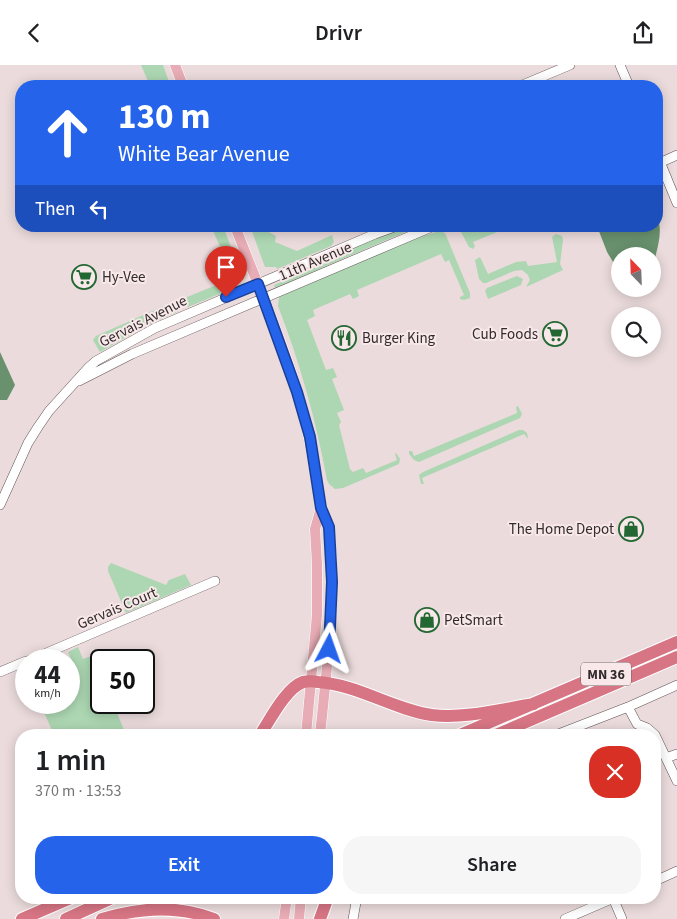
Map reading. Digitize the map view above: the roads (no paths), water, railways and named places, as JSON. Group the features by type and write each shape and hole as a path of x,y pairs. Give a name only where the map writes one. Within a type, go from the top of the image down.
{"highway":[{"name":"MN 36","path":"474,729 677,642"},
{"name":"MN 36","path":"510,729 677,657"},
{"path":"264,729 282,701 294,687 311,681 342,685 403,707 433,715 463,715 534,704"},
{"path":"22,919 51,904"},
{"path":"22,919 57,904"},
{"path":"66,919 99,904"},
{"path":"320,919 325,904"},
{"path":"102,919 125,913 158,909 191,913 214,919"}],"main road":[{"path":"175,65 181,80"},
{"path":"237,232 290,371 304,415 313,455 321,508 329,527 332,567 331,617 321,729"},
{"path":"307,729 317,600 315,529 321,508"},
{"path":"284,919 286,904"},
{"path":"298,919 300,904"}],"street":[{"path":"534,80 570,65"},
{"path":"620,65 626,80"},
{"path":"663,161 677,155"},
{"path":"663,174 677,203"},
{"name":"11th Avenue","path":"258,284 380,232"},
{"name":"11th Avenue","path":"263,298 420,232"},
{"name":"Gervais Avenue","path":"0,505 28,443 38,427 49,411 96,361 155,328 258,284"},
{"name":"Gervais Avenue","path":"76,382 132,354 263,298"},
{"name":"Gervais Court","path":"56,649 216,581"},
{"path":"0,673 15,666"},
{"path":"571,729 677,685"},
{"path":"628,707 637,724 647,729"},
{"path":"661,748 677,781"},
{"path":"666,758 677,754"},
{"path":"661,878 677,871"},
{"path":"353,919 356,904"},
{"path":"565,919 600,904"},
{"path":"616,904 622,919"}],"place":[{"name":"Hy-Vee","path":"84,277"},
{"name":"Cub Foods","path":"555,334"},
{"name":"Burger King","path":"344,338"},
{"name":"The Home Depot","path":"631,529"},
{"name":"PetSmart","path":"427,620"}]}
